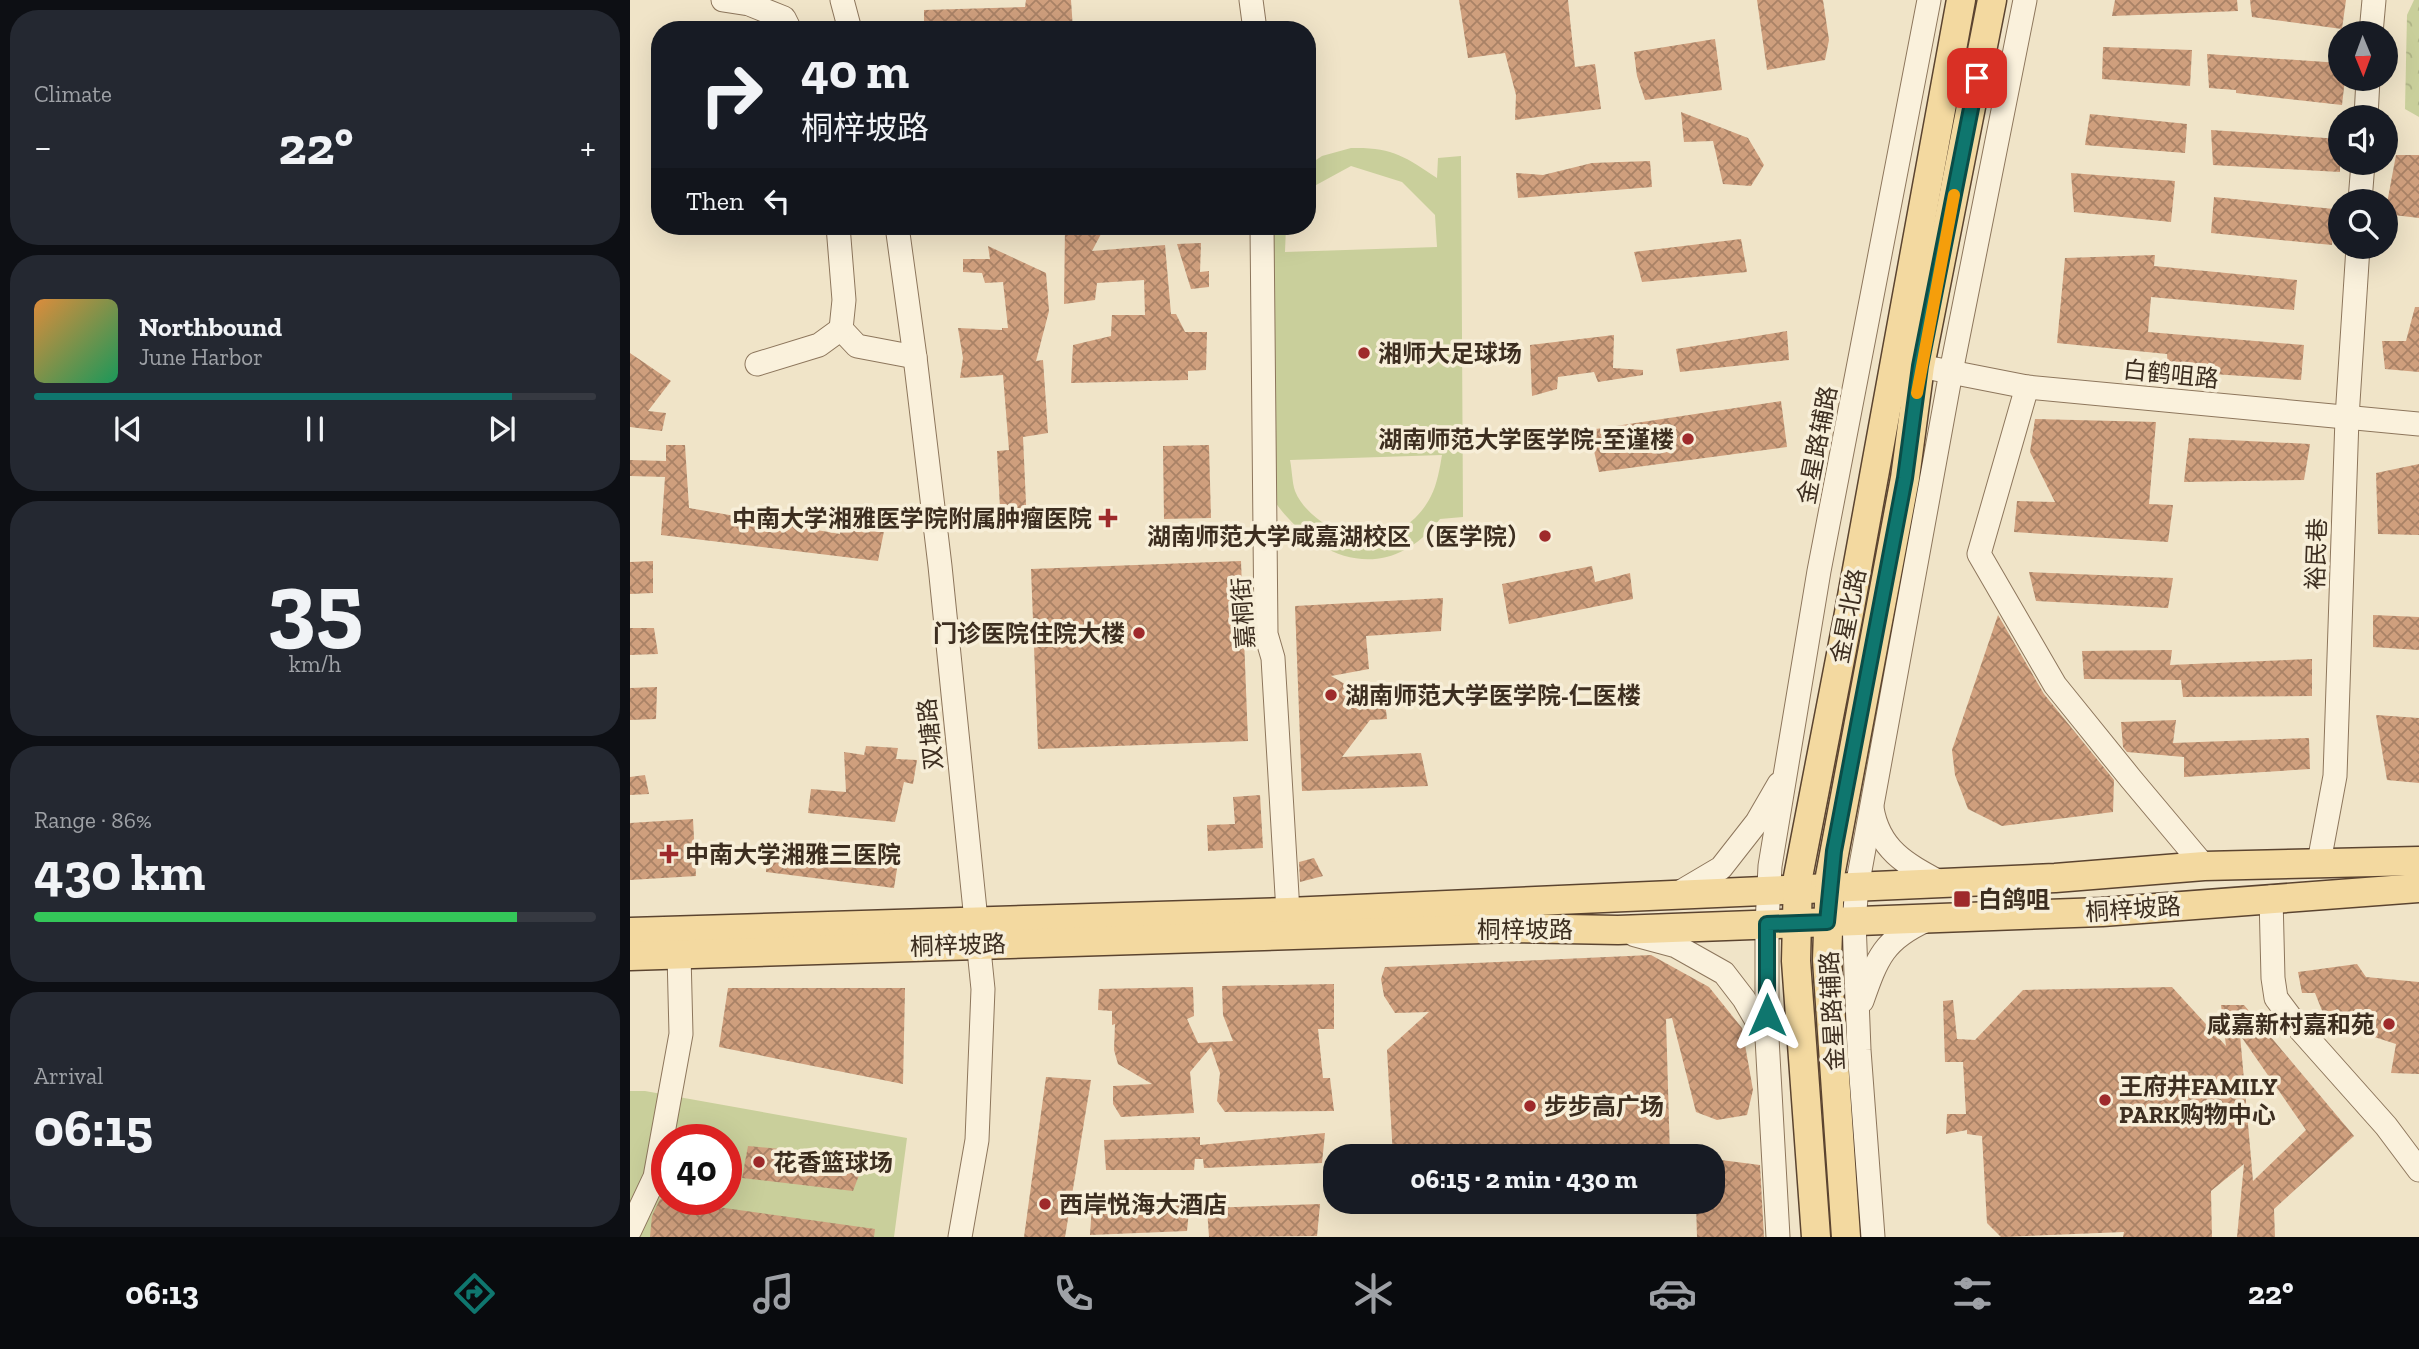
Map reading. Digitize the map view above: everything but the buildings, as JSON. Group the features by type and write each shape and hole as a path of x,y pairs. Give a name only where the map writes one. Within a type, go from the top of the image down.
{"main road":[{"name":"金星北路","path":"1816,1237 1801,1052 1795,923 1797,889 1961,0"},
{"name":"金星北路","path":"1846,1237 1834,1076 1843,888 1834,851 1905,478 1920,366 1992,0"},
{"name":"桐梓坡路","path":"630,956 1288,912 1943,884 2204,866 2419,861"},
{"name":"桐梓坡路","path":"630,932 976,933 1513,928 1618,930 2102,912 2271,897 2419,888"}],"street":[{"path":"723,0 749,5 784,18 786,21"},
{"path":"842,0 848,21"},
{"path":"1251,0 1254,21"},
{"name":"金星路辅路","path":"1778,1237 1767,1038 1768,890 1819,571 1929,0"},
{"path":"1843,888 1872,805 1951,372 2025,0"},
{"path":"2372,21 2374,0"},
{"path":"757,364 819,345 841,329 844,300 839,235"},
{"name":"双塘路","path":"898,235 940,566 983,989 977,1140 960,1237"},
{"name":"嘉桐街","path":"1262,235 1266,634 1273,669 1288,912"},
{"name":"裕民巷","path":"2319,862 2335,776 2347,418 2357,259"},
{"path":"841,329 857,346 915,356"},
{"name":"白鹤咀路","path":"1920,366 2027,387 2419,424"},
{"path":"2027,387 1979,554 2056,685 2204,866"},
{"path":"1677,894 1721,868 1757,822 1786,773"},
{"path":"1872,805 1875,827 1886,845 1908,865 1943,884"},
{"path":"2271,897 2276,998 2297,1026 2386,1126 2419,1170"},
{"path":"1858,1014 1872,971 1889,944 1910,928 1930,919"},
{"name":"金星路辅路","path":"1841,922 1858,1014 1873,1237"},
{"path":"1618,930 1676,946 1724,973 1744,999 1767,1038"},
{"path":"630,1230 655,1177 679,1047 679,954"}],"green space":[{"path":"2414,0 2419,0 2419,117 2405,109 2407,15"},
{"name":"湘师大足球场","path":"1351,148 1377,149 1397,154 1437,178 1438,158 1461,156 1463,517 1440,519 1419,540 1397,554 1374,559 1352,558 1330,550 1289,520 1272,498 1266,235 1286,235 1285,252 1437,247 1435,215 1402,182 1351,166 1316,185 1316,160","holes":["1442,455 1433,492 1412,521 1386,535 1357,537 1342,534 1323,523 1301,502 1293,484 1290,460"]},
{"path":"630,1091 645,1091 907,1138 894,1237 630,1237"}],"slow traffic":[{"path":"1917,393 1954,195"}],"place":[{"name":"湘师大足球场","path":"1364,353"},
{"name":"湖南师范大学医学院-至谨楼","path":"1688,439"},
{"name":"中南大学湘雅医学院附属肿瘤医院","path":"1108,518"},
{"name":"湖南师范大学咸嘉湖校区（医学院）","path":"1545,536"},
{"name":"门诊医院住院大楼","path":"1139,633"},
{"name":"湖南师范大学医学院-仁医楼","path":"1331,695"},
{"name":"中南大学湘雅三医院","path":"669,854"},
{"name":"白鸽咀","path":"1962,899"},
{"name":"咸嘉新村嘉和苑","path":"2389,1024"},
{"name":"王府井FAMILY PARK购物中心","path":"2105,1100"},
{"name":"步步高广场","path":"1530,1106"},
{"name":"花香篮球场","path":"759,1162"},
{"name":"西岸悦海大酒店","path":"1045,1204"}],"route":[{"path":"1767,1015 1767,924 1827,922 1834,851 1905,478 1920,366 1977,78"}]}
